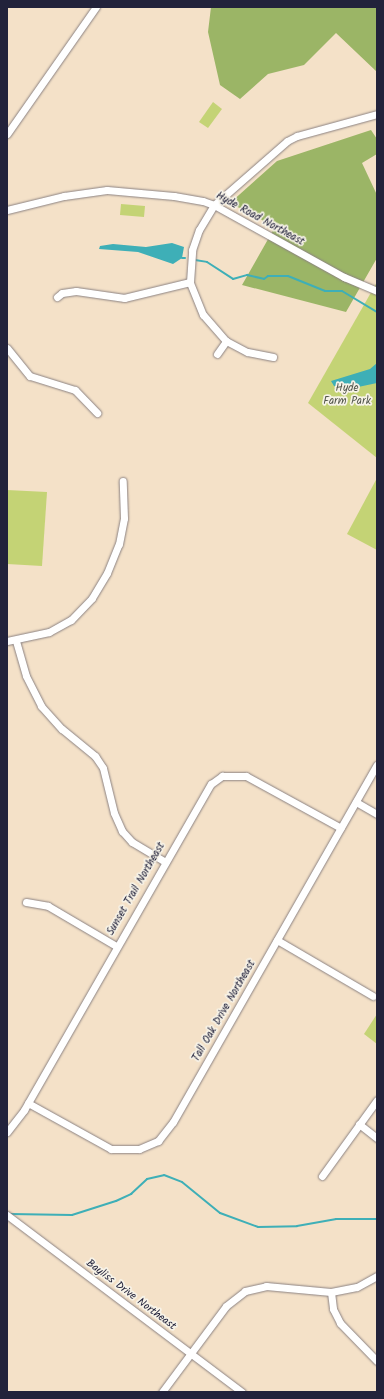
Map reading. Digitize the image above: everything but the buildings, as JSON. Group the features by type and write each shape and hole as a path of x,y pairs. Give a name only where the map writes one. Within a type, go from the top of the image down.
{"street":[{"path":"7,134 96,7"},
{"path":"273,357 252,354 226,341 203,315 190,282 190,258 194,241 214,205 287,141 297,136 377,114"},
{"name":"Hyde Road Northeast","path":"7,210 64,196 107,190 174,196 214,205 307,257 377,291"},
{"path":"57,297 62,293 76,291 124,298 190,282"},
{"path":"217,354 226,341"},
{"path":"7,348 30,376 75,390 97,413"},
{"path":"7,641 16,641 49,632 62,626 71,620 92,598 108,573 119,544 124,518 123,481"},
{"path":"16,641 26,676 41,706 58,725 95,756 103,768 114,813 122,831 135,844 165,862"},
{"name":"Tall Oak Drive Northeast","path":"28,1103 104,1147 131,1150 152,1145 165,1134 377,765"},
{"name":"Sunset Trail Northeast","path":"7,1132 28,1103 206,790 222,776 237,774 257,780 341,828"},
{"path":"356,802 377,814"},
{"path":"26,902 48,906 116,946"},
{"path":"277,940 373,996"},
{"path":"322,1176 377,1100"},
{"path":"359,1124 377,1138"},
{"name":"Bayliss Drive Northeast","path":"7,1215 242,1392"},
{"path":"162,1392 226,1306 245,1291 266,1286 331,1292 357,1286 377,1276"},
{"path":"331,1292 333,1309 340,1323 377,1361"}],"green space":[{"path":"211,7 377,7 377,72 336,33 304,65 268,74 240,99 220,85 208,32"},
{"path":"213,102 222,109 208,128 199,122"},
{"path":"371,130 377,139 377,154 362,163 377,195 377,258 346,312 242,285 275,227 230,203 277,161"},
{"path":"121,204 145,206 144,217 120,215"},
{"name":"Hyde Farm Park","path":"377,282 377,458 308,403"},
{"path":"377,478 377,550 347,534"},
{"path":"7,490 47,492 42,566 7,564"},
{"path":"377,1014 377,1044 364,1034"}],"water":[{"path":"172,243 184,247 182,258 173,264 138,252 99,249 100,246 113,244 146,247"},
{"path":"377,363 377,383 344,390 334,386 331,381 370,369"}],"waterway":[{"path":"195,260 207,262 233,279 247,275 264,279 268,276 288,276 325,291 342,291 377,312"},
{"path":"10,1214 72,1215 116,1201 131,1194 147,1179 164,1175 182,1182 220,1213 258,1227 297,1226 336,1219 377,1219"}]}
